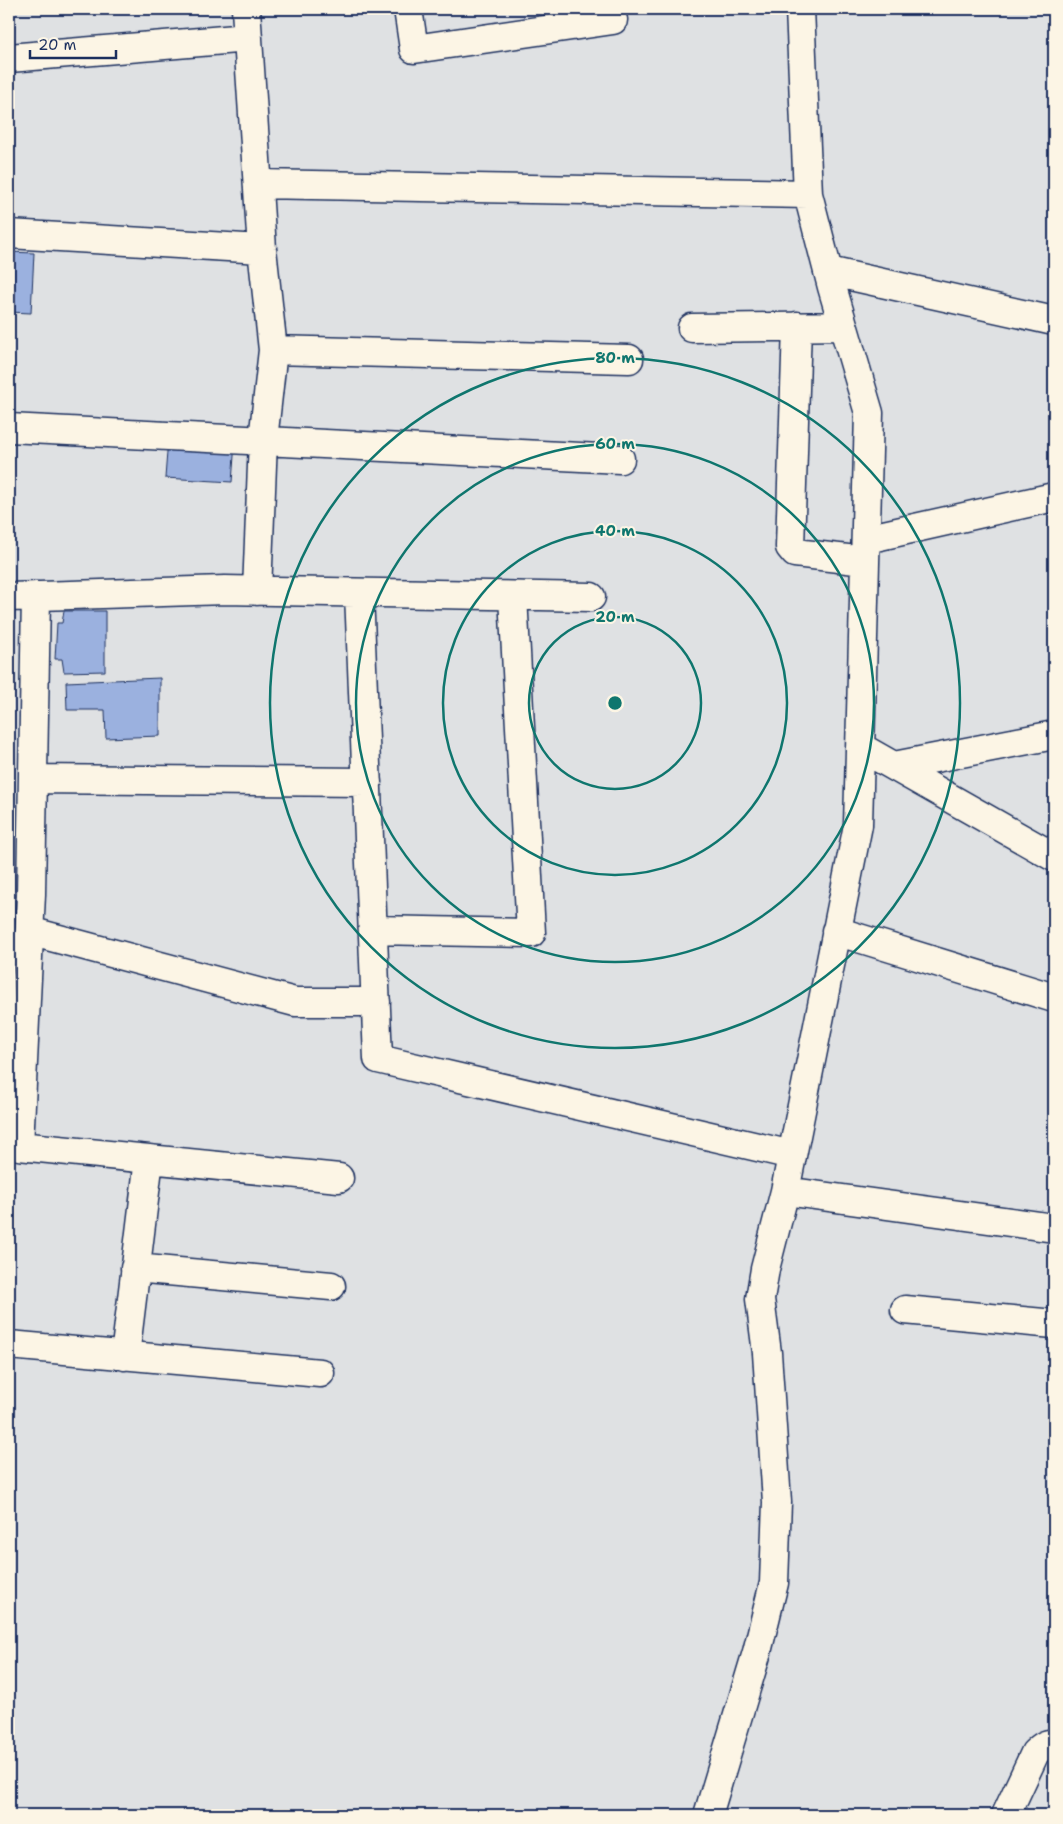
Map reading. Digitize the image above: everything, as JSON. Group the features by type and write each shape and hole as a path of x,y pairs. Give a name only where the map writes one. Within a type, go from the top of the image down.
{"street":[{"path":"246,9 262,249 273,350 263,440 257,591"},
{"path":"408,9 414,49 613,20"},
{"path":"708,1815 757,1652 774,1583 777,1502 767,1353 760,1299 765,1269 785,1190 858,825 869,413 843,326 808,194 800,9"},
{"path":"9,58 248,38"},
{"path":"258,184 808,194"},
{"path":"9,234 262,249"},
{"path":"828,271 1054,322"},
{"path":"797,326 790,546 795,553 866,550 1054,497"},
{"path":"692,328 843,326"},
{"path":"273,350 629,358"},
{"path":"9,428 620,459"},
{"path":"9,597 257,591 591,597"},
{"path":"359,593 378,1059 792,1155"},
{"path":"36,596 33,779 20,894 29,931 16,1045 19,1146 339,1178"},
{"path":"373,930 531,933 513,596"},
{"path":"894,766 1054,736"},
{"path":"860,747 1054,857"},
{"path":"33,779 367,782"},
{"path":"29,931 295,1002 376,1002"},
{"path":"836,932 1054,998"},
{"path":"124,1356 148,1159"},
{"path":"785,1190 1054,1228"},
{"path":"135,1268 331,1286"},
{"path":"905,1310 1054,1324"},
{"path":"9,1344 320,1373"},
{"path":"1006,1815 1035,1753 1042,1747 1054,1744"}],"building":[{"path":"9,252 34,253 31,313 9,312"},
{"path":"168,439 235,443 232,482 165,478"},
{"path":"64,611 105,611 105,671 64,672 62,659 55,659 57,623 62,623"},
{"path":"160,678 160,736 106,738 105,710 67,710 66,682"}]}
